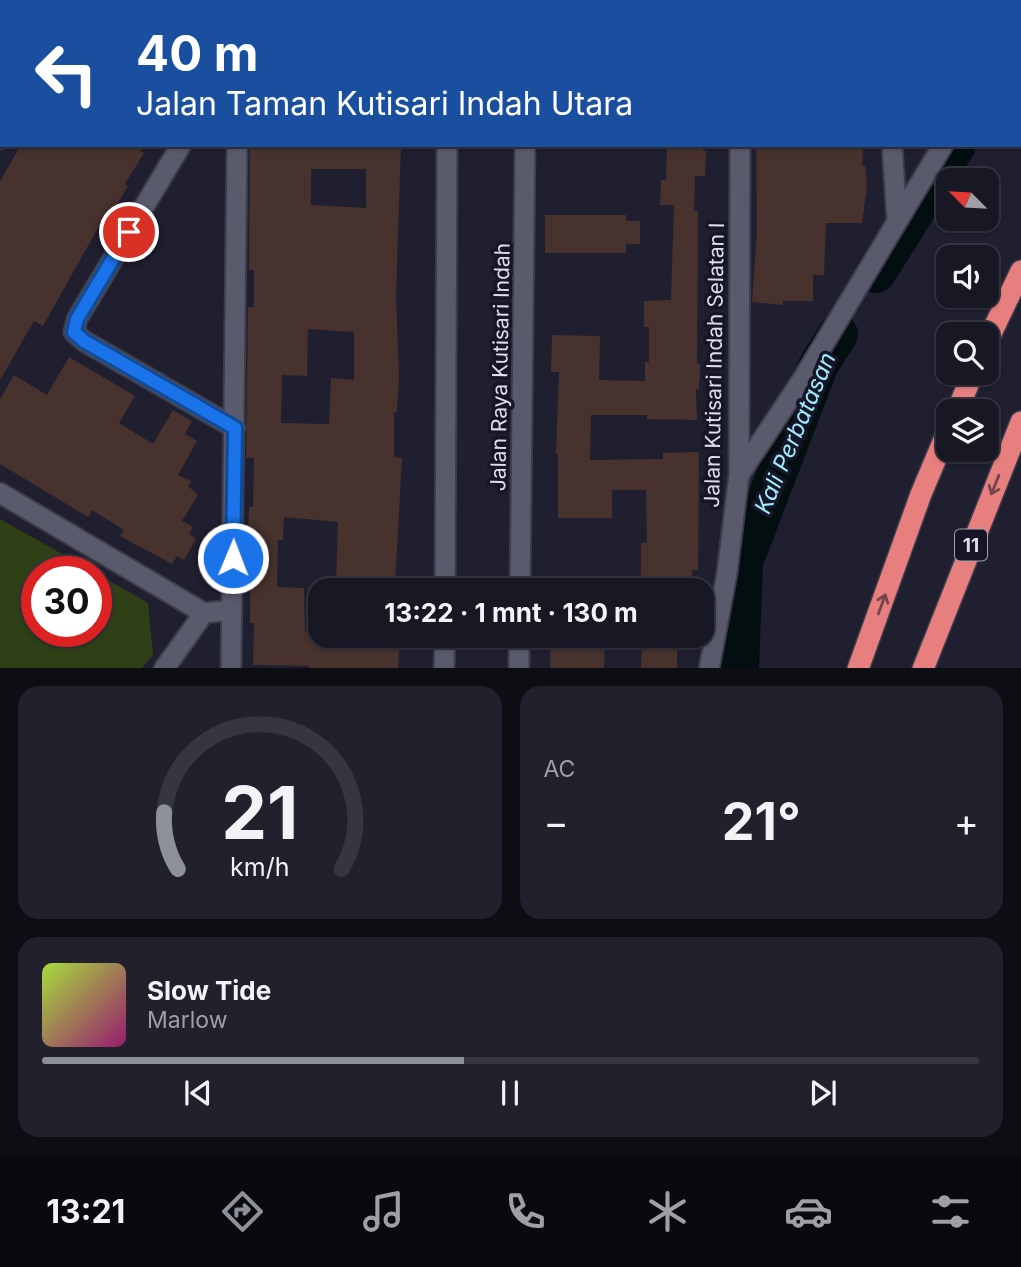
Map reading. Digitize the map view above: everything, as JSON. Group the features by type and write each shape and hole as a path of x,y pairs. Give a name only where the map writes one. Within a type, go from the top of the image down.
{"highway":[{"path":"997,322 1021,271"},
{"name":"11","path":"923,668 1021,422"},
{"path":"858,668 936,458"}],"street":[{"path":"180,147 77,319 74,332 84,341 235,428"},
{"path":"231,668 237,147"},
{"path":"445,578 447,147"},
{"name":"Jalan Raya Kutisari Indah","path":"520,578 525,147"},
{"name":"Jalan Kutisari Indah Selatan I","path":"709,668 727,573 739,475 740,147"},
{"path":"892,147 897,220"},
{"path":"739,475 804,377 942,147"},
{"path":"0,493 204,613 232,610"},
{"path":"164,668 204,613"},
{"path":"444,668 445,648"},
{"path":"519,648 519,668"}],"green space":[{"path":"0,519 66,556 21,556 21,647 112,647 112,582 148,603 153,655 142,668 0,668"}],"building":[{"path":"20,147 142,147 140,151 144,153 125,184 128,186 111,214 107,212 43,326 34,321 0,380 0,181"},
{"path":"250,147 401,147 396,295 399,376 397,412 394,412 394,457 402,458 395,578 336,578 338,522 284,517 283,540 278,540 277,587 304,588 308,648 399,648 398,668 253,665 254,623 250,623 252,539 248,539 249,507 253,507 254,458 246,458 248,307 254,307 254,270 249,270","holes":["311,169 366,169 366,208 311,205","308,329 354,332 354,380 331,378 329,424 281,423 282,375 307,376"]},
{"path":"667,147 704,147 703,151 706,151 705,176 695,176 694,211 698,211 697,364 700,364 699,389 696,389 697,420 647,419 647,415 591,415 590,460 663,459 663,453 699,452 698,570 692,570 692,578 641,578 641,543 647,543 646,490 612,490 612,518 558,518 556,454 559,372 551,372 552,335 600,336 599,380 645,381 645,362 649,362 649,327 644,327 644,301 671,300 674,205 660,205 661,180 666,180"},
{"path":"756,147 863,148 862,165 865,166 867,186 862,223 826,223 824,275 813,275 813,301 783,301 783,305 752,302 757,230"},
{"path":"545,215 626,215 626,221 640,221 640,244 626,244 626,253 545,253"},
{"path":"69,357 135,396 119,423 153,444 173,410 192,421 185,434 197,441 178,475 191,481 188,486 198,495 182,521 193,527 189,534 196,539 184,560 177,556 172,564 120,536 124,530 92,510 88,517 0,464 0,399 14,375 47,395"},
{"path":"551,648 605,648 604,668 550,668"},
{"path":"642,648 677,648 677,668 641,668"}],"waterway":[{"name":"Kali Perbatasan","path":"876,273 955,147"},
{"name":"Kali Perbatasan","path":"739,668 743,562 818,366 838,334"}],"route":[{"path":"129,232 77,319 74,332 84,341 235,428 233,558"}]}
